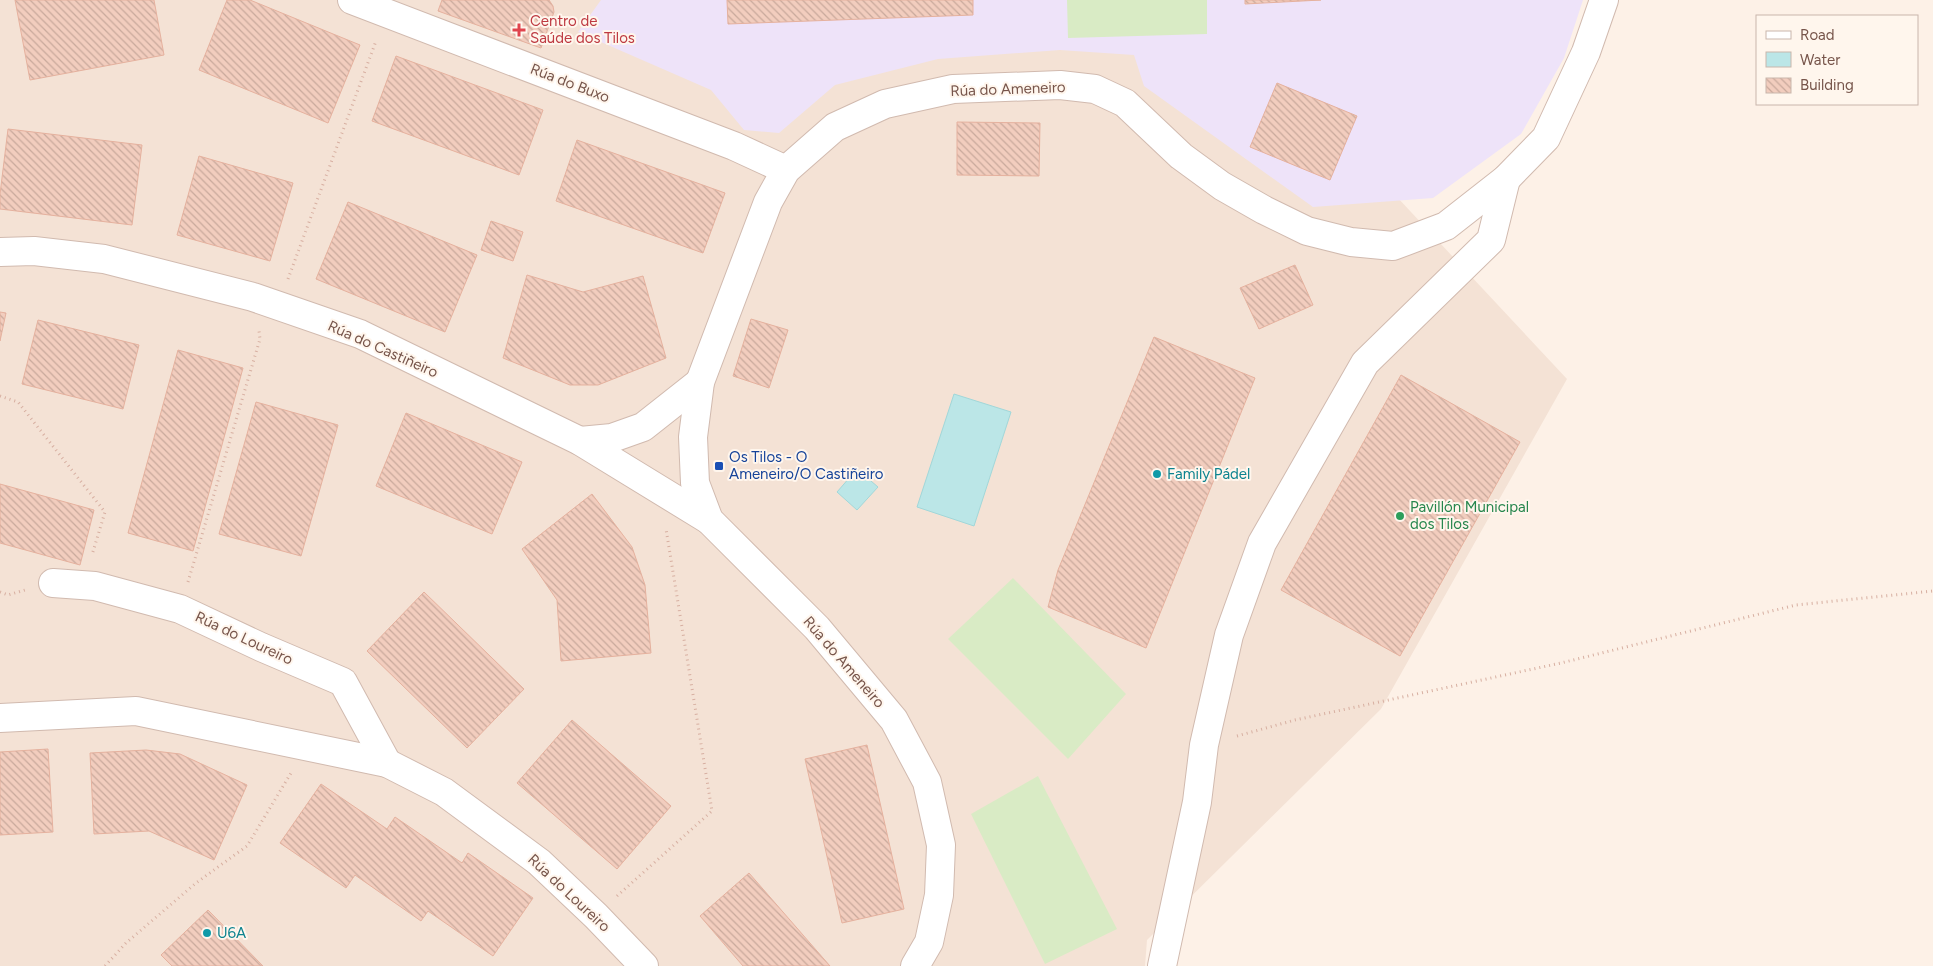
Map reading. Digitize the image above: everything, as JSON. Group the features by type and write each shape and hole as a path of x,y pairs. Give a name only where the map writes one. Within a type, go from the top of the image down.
{"street":[{"name":"Rúa do Buxo","path":"352,0 734,146 786,170"},
{"name":"Rúa do Ameneiro","path":"915,966 929,942 939,896 941,845 926,782 894,720 817,628 709,520 695,483 693,436 700,382 768,202 786,170 835,127 885,104 953,89 1060,85 1095,89 1126,103 1181,156 1222,186 1264,210 1307,231 1351,242 1393,246 1446,226 1506,179 1546,138 1586,52 1604,0"},
{"path":"1162,966 1197,802 1204,745 1229,636 1262,543 1364,363 1491,240 1506,179"},
{"name":"Rúa do Castiñeiro","path":"0,252 34,251 104,259 253,297 360,334 580,441 709,520"},
{"path":"580,441 612,438 643,427 700,382"},
{"name":"Rúa do Loureiro","path":"53,583 95,586 180,608 261,647 342,682 387,762"},
{"name":"Rúa do Loureiro","path":"0,718 136,711 387,762 444,792 539,862 596,916 644,966"}],"path":[{"path":"180,608 260,339 253,297 285,285 387,12"},
{"path":"0,396 18,402 105,512 92,556 95,586"},
{"path":"618,896 712,811 671,563"},
{"path":"1204,745 1295,720 1562,663 1796,605 1933,592"},
{"path":"105,966 126,943 196,883 247,846 308,745"}],"shaded area":[{"path":"0,0 1213,0 1567,379 1381,709 1147,940 1145,966 0,966"},
{"path":"601,0 1583,0 1564,58 1521,134 1433,198 1313,207 1144,86 1134,55 1060,50 938,59 835,85 779,133 744,130 711,90 578,32"}],"green space":[{"path":"1067,0 1207,0 1207,34 1068,38"},
{"path":"1013,578 1126,694 1068,759 948,639"},
{"path":"1038,776 1117,929 1045,964 971,814"}],"water":[{"path":"954,394 1011,412 974,526 917,507"},
{"path":"857,469 878,487 857,510 837,492"}],"building":[{"path":"15,0 154,0 164,55 30,80"},
{"path":"227,0 250,0 360,45 328,123 199,70"},
{"name":"Centro de Saúde dos Tilos","path":"442,0 549,0 554,12 541,48 438,11"},
{"path":"727,0 973,0 973,15 728,24"},
{"path":"1245,0 1321,0 1245,4"},
{"path":"396,56 543,110 519,175 372,121"},
{"path":"1277,83 1357,116 1330,180 1250,147"},
{"path":"957,122 1040,123 1039,176 957,175"},
{"path":"8,129 142,145 132,225 0,209"},
{"path":"577,140 725,193 703,253 556,201"},
{"path":"199,156 293,183 270,261 177,235"},
{"path":"348,202 477,255 445,332 316,279"},
{"path":"491,221 523,232 513,261 481,250"},
{"path":"1295,265 1313,305 1259,329 1240,288"},
{"path":"527,275 583,292 643,276 666,358 598,385 570,385 503,358"},
{"path":"0,312 6,313 0,341"},
{"path":"751,319 788,330 769,388 733,376"},
{"path":"38,320 139,345 123,409 22,384"},
{"name":"Family Pádel","path":"1154,337 1255,378 1146,648 1048,607 1058,570"},
{"path":"178,350 243,368 193,551 128,533"},
{"name":"Pavillón Municipal dos Tilos","path":"1401,375 1520,442 1400,656 1281,590"},
{"path":"256,402 338,425 301,556 219,534"},
{"path":"406,413 522,462 492,534 376,486"},
{"path":"0,484 94,510 80,565 0,543"},
{"path":"592,494 632,547 645,585 651,653 561,661 557,600 522,549"},
{"path":"424,592 524,689 467,748 367,651"},
{"path":"572,720 671,806 617,869 517,783"},
{"path":"867,745 904,909 842,923 805,759"},
{"path":"48,749 53,832 0,835 0,752"},
{"path":"146,750 180,754 247,785 214,860 149,831 94,834 90,753"},
{"path":"321,784 387,829 395,817 462,863 468,853 533,898 493,956 428,911 421,921 355,875 346,888 280,843"},
{"path":"749,873 830,966 743,966 700,916"},
{"name":"U6A","path":"208,910 263,966 172,966 161,955"}],"place":[{"name":"Centro de Saúde dos Tilos","path":"519,30"},
{"name":"Os Tilos - O Ameneiro/O Castiñeiro","path":"719,466"},
{"name":"Family Pádel","path":"1157,474"},
{"name":"Pavillón Municipal dos Tilos","path":"1400,516"},
{"name":"U6A","path":"207,933"}]}
